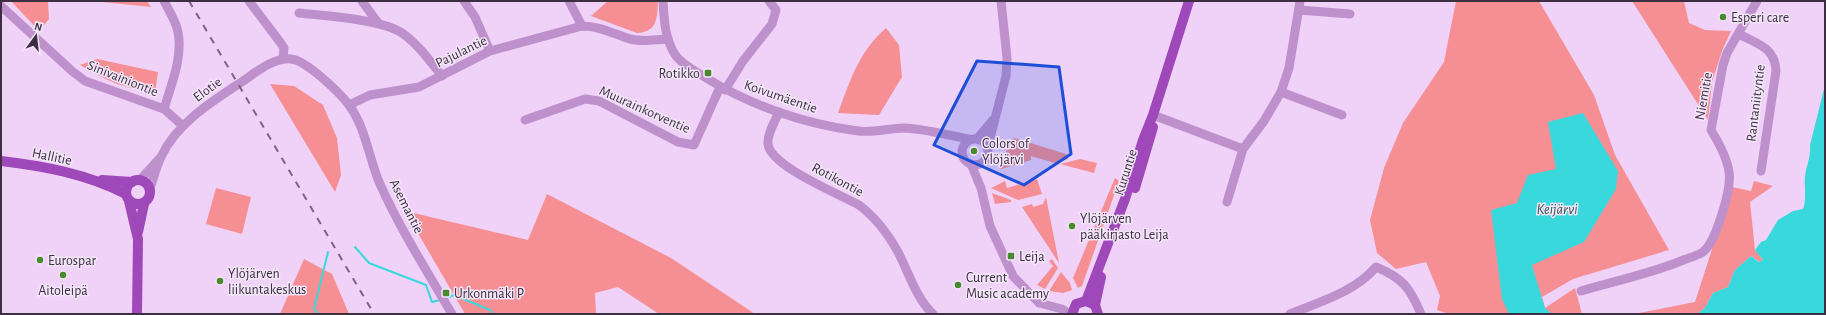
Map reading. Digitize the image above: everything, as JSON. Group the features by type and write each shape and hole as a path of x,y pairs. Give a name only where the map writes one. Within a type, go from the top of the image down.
{"main road":[{"name":"Kuruntie","path":"1072,314 1089,306 1125,199 1142,140 1153,115 1189,1"},
{"name":"Hallitie","path":"1,161 56,170 97,180 136,181"},
{"name":"Hallitie","path":"97,180 128,197"},
{"path":"137,314 139,284 138,234 144,204 150,195 150,188 146,183 136,181 126,189 138,234"},
{"path":"128,197 136,204 144,204"}],"street":[{"path":"164,1 175,21 179,44 174,75 164,109"},
{"path":"249,1 284,48 284,59 291,59 303,63 327,83 349,105"},
{"path":"362,1 378,23"},
{"path":"464,1 475,17 490,50"},
{"path":"569,1 582,26"},
{"name":"Koivumäentie","path":"663,1 668,39 678,58 723,89 740,98 813,122 860,131 904,128 974,139"},
{"path":"723,89 772,24 776,10 769,1"},
{"path":"981,188 982,164 988,154 988,146 1006,76 1007,58 1001,1"},
{"name":"Niemitie","path":"1581,291 1668,266 1701,253 1710,245 1717,230 1726,201 1730,173 1721,146 1711,130 1723,65 1757,1"},
{"name":"Sinivainiontie","path":"1,6 84,81 164,109 183,126"},
{"path":"1227,202 1243,149 1264,121 1281,92 1289,68 1300,6 1350,14"},
{"path":"299,13 378,23 393,28 410,40 442,76"},
{"name":"Pajulantie","path":"349,105 370,95 419,87 490,50 582,26 597,27 631,39 643,41 668,39"},
{"name":"Rantaniityntie","path":"1739,34 1767,48 1773,55 1776,63 1761,171"},
{"name":"Elotie","path":"150,188 160,158 172,139 183,126 219,97 261,69 284,59"},
{"name":"Muurainkorventie","path":"525,120 585,99 599,101 678,142 694,145 723,89"},
{"path":"1281,92 1342,115"},
{"name":"Asemantie","path":"349,105 358,122 378,180 388,203 403,232 452,314"},
{"name":"Rotikontie","path":"779,112 769,135 768,143 773,156 792,171 859,205 867,211 891,240 920,296 933,314"},
{"path":"1153,115 1243,149"},
{"path":"962,149 995,117"},
{"path":"945,134 962,149 964,160 971,164 982,164"},
{"path":"974,139 985,142 988,146"},
{"name":"Elotie","path":"136,181 160,158"},
{"path":"971,164 981,188 990,226 1013,276 1027,292 1039,302 1062,309 1069,314"},
{"path":"1290,314 1353,287 1367,278 1376,267 1387,271 1401,281 1412,292 1421,314"},
{"path":"1027,292 1054,302 1089,306"}],"highlighted area":[{"path":"977,61 1059,67 1071,154 1024,185 934,145"}],"shaded area":[{"path":"11,1 48,1 49,19 39,31"},
{"path":"92,1 147,1 151,7"},
{"path":"608,1 658,1 657,13 653,27 644,32 637,33 591,16"},
{"path":"1456,1 1539,1 1594,95 1615,155 1669,250 1573,279 1542,297 1545,308 1575,288 1582,314 1449,314 1437,310 1440,296 1426,262 1396,269 1377,253 1370,220 1384,168 1403,123 1444,62"},
{"path":"1632,1 1684,1 1689,23 1705,30 1731,31 1722,51 1712,82 1708,120"},
{"path":"886,28 899,45 902,77 879,115 838,113 856,67 869,46"},
{"path":"97,59 158,72 155,93 134,89 116,83 80,65"},
{"path":"270,84 294,86 323,105 337,138 341,175 335,192"},
{"path":"1014,138 1066,154 1068,159 1055,163 1031,156 1031,160 1001,169 999,168 1011,140"},
{"path":"1080,159 1097,163 1094,173 1060,164"},
{"path":"1115,178 1119,181 1082,286 1078,288 1073,278"},
{"path":"1037,179 1042,194 1018,200 991,188 1005,181 1007,188"},
{"path":"1754,181 1773,186 1750,202 1755,250 1763,260 1760,262 1751,256 1735,270 1728,287 1713,293 1705,308 1697,314 1634,314 1695,302 1732,187 1751,191"},
{"path":"216,188 251,197 242,234 206,224"},
{"path":"992,193 1011,200 1011,202 995,204"},
{"path":"547,194 671,258 755,314 659,314 618,287 595,293 596,314 465,314 405,211 528,240"},
{"path":"1046,197 1059,263 1022,207 1032,204 1033,207 1043,204"},
{"path":"304,259 332,274 349,314 280,314"},
{"path":"1052,259 1058,268 1045,289 1037,285 1053,266 1049,261"},
{"path":"1061,272 1070,283 1072,290 1063,293 1049,291"}],"water":[{"path":"1825,85 1825,314 1697,314 1705,308 1713,293 1728,287 1735,270 1751,256 1759,262 1763,260 1755,250 1761,242 1766,240 1778,220 1793,211 1803,209 1805,197 1805,177 1810,154 1810,145"},
{"name":"Keijärvi","path":"1583,113 1618,171 1616,189 1584,242 1532,265 1545,308 1552,314 1509,314 1502,299 1491,210 1517,203 1528,175 1556,169 1548,122"}],"waterway":[{"path":"355,247 369,263 426,285 432,302 440,300"},
{"path":"318,314 314,309 328,252"},
{"path":"446,298 454,295 490,310 493,314"}],"railway":[{"path":"189,1 374,314"}],"place":[{"name":"Esperi care","path":"1723,17"},
{"name":"Rotikko","path":"708,73"},
{"name":"Colors of Ylöjärvi","path":"974,151"},
{"name":"Ylöjärven pääkirjasto Leija","path":"1072,226"},
{"name":"Leija","path":"1011,256"},
{"name":"Eurospar","path":"40,260"},
{"name":"Aitoleipä","path":"63,275"},
{"name":"Ylöjärven liikuntakeskus","path":"220,281"},
{"name":"Current Music academy","path":"958,285"},
{"name":"Urkonmäki P","path":"446,293"}]}
